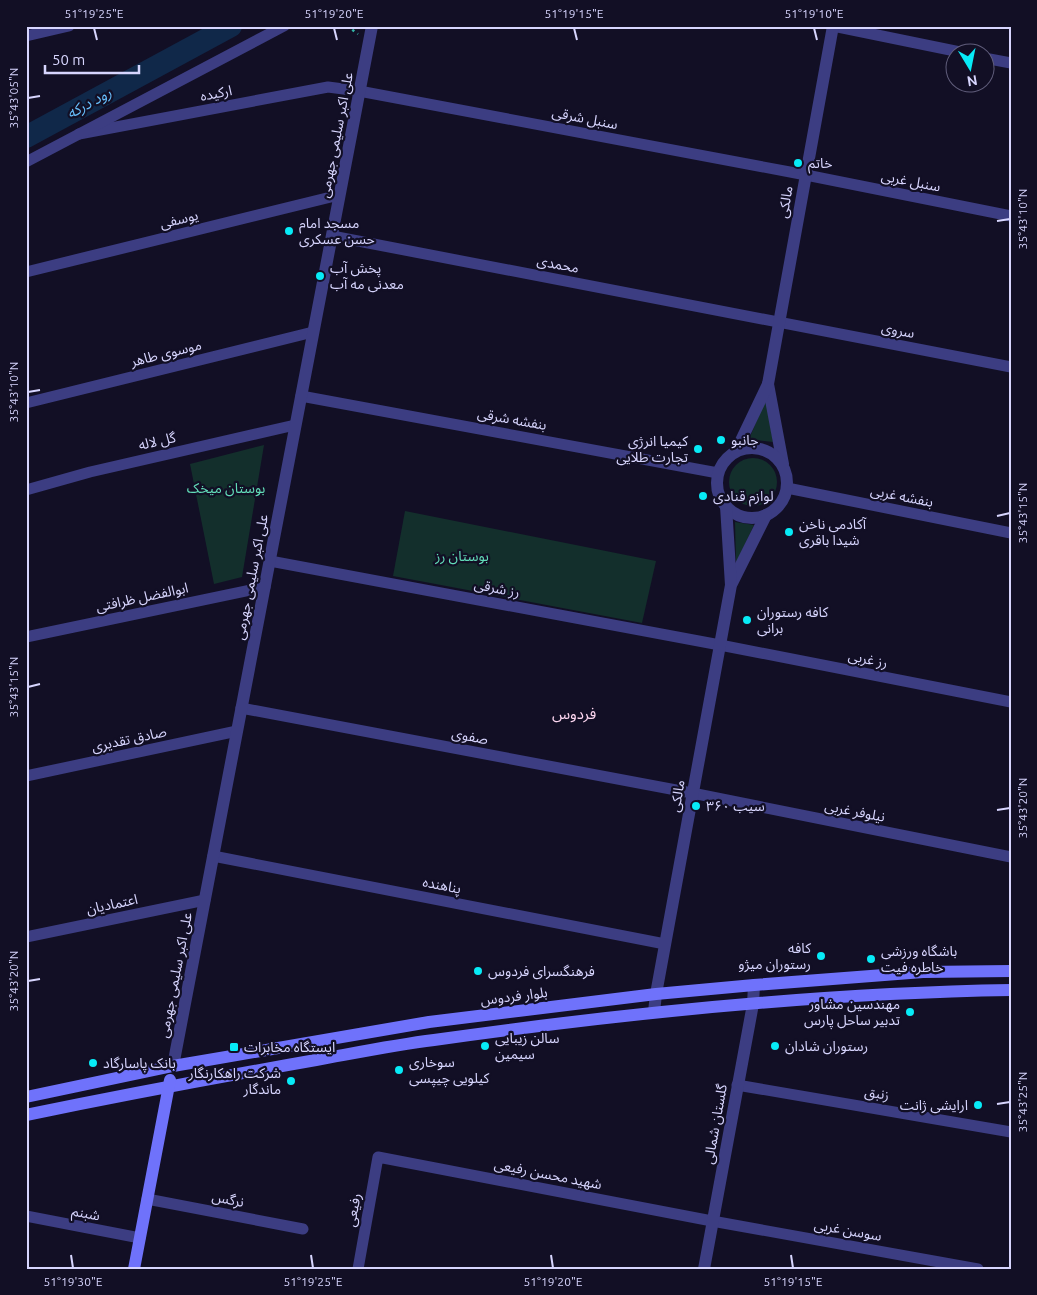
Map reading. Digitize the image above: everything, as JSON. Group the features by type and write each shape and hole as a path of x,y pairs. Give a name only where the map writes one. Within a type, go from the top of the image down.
{"main road":[{"name":"بلوار فردوس","path":"26,1097 173,1066 429,1022 656,994 754,985 923,972 1011,971"},
{"path":"26,1115 169,1086 432,1040 654,1012 923,992 1011,990"},
{"path":"134,1269 173,1066"}],"street":[{"path":"26,36 69,26"},
{"path":"26,162 284,26"},
{"path":"833,26 944,49"},
{"name":"مالکی","path":"736,451 768,384 833,26"},
{"name":"علی اکبر سلیمی جهرمی","path":"173,1066 332,236 369,29"},
{"path":"994,60 1011,63"},
{"name":"ارکیده","path":"79,134 328,87 359,91"},
{"name":"سنبل شرقی","path":"359,91 806,175"},
{"name":"سنبل غربی","path":"806,175 1011,216"},
{"name":"یوسفی","path":"26,272 339,196"},
{"name":"محمدی","path":"332,236 779,322"},
{"name":"سروی","path":"779,322 1011,367"},
{"name":"موسوی طاهر","path":"26,403 313,332"},
{"name":"مالکی","path":"768,384 784,466"},
{"name":"بنفشه شرقی","path":"301,396 718,472"},
{"name":"گل لاله","path":"26,490 90,472 295,425"},
{"path":"758,448 768,451 784,466 787,488 784,499 776,509 766,515 755,518 744,517 734,513 719,496 718,472 722,464 736,451 758,448"},
{"name":"بنفشه غربی","path":"787,488 1011,533"},
{"name":"مالکی","path":"654,1012 731,585 726,506"},
{"name":"مالکی","path":"731,585 766,515"},
{"name":"رز شرقی","path":"270,561 720,645"},
{"name":"ابوالفضل ظرافتی","path":"26,637 264,587"},
{"name":"رز غربی","path":"720,645 1011,702"},
{"name":"صفوی","path":"241,708 692,793"},
{"name":"صادق تقدیری","path":"26,776 237,731"},
{"name":"نیلوفر غربی","path":"692,793 1011,857"},
{"name":"پناهنده","path":"213,856 665,944"},
{"name":"اعتمادیان","path":"26,937 205,900"},
{"name":"گلستان شمالی","path":"704,1269 753,1004 754,985"},
{"name":"زنبق","path":"737,1085 1011,1132"},
{"name":"شهید محسن رفیعی","path":"378,1157 712,1221"},
{"name":"رفیعی","path":"358,1269 378,1157"},
{"name":"نرگس","path":"147,1199 303,1228"},
{"name":"شبنم","path":"26,1216 140,1238"},
{"name":"سوسن غربی","path":"712,1221 978,1269"}],"green space":[{"path":"766,399 773,442 749,439"},
{"name":"بوستان میخک","path":"264,445 242,577 214,584 190,464"},
{"path":"753,458 762,460 770,465 775,473 777,482 775,491 770,499 762,504 753,506 744,504 736,499 731,491 729,482 731,473 736,465 744,460"},
{"name":"بوستان رز","path":"405,511 656,561 642,623 393,576"},
{"path":"735,522 754,525 736,563"}],"waterway":[{"name":"رود درکه","path":"26,137 231,26"}],"place":[{"name":"خاتم","path":"798,163"},
{"name":"مسجد امام حسن عسکری","path":"289,231"},
{"name":"پخش آب معدنی مه آب","path":"320,276"},
{"name":"جانبو","path":"721,440"},
{"name":"کیمیا انرژی تجارت طلایی","path":"698,449"},
{"name":"لوازم قنادی","path":"703,496"},
{"name":"آکادمی ناخن شیدا باقری","path":"789,532"},
{"name":"كافه رستوران برانى","path":"747,620"},
{"name":"سیب ۳۶۰","path":"696,806"},
{"name":"کافه رستوران ميژو","path":"821,956"},
{"name":"باشگاه ورزشی خاطره فیت","path":"871,959"},
{"name":"فرهنگسرای فردوس","path":"478,971"},
{"name":"مهندسین مشاور تدبیر ساحل پارس","path":"910,1012"},
{"name":"سالن زیبایی سیمین","path":"485,1046"},
{"name":"رستوران شادان","path":"775,1046"},
{"name":"ایستگاه مخابرات","path":"234,1047"},
{"name":"بانک پاسارگاد","path":"93,1063"},
{"name":"سوخاری كيلويی چيپسی","path":"399,1070"},
{"name":"شرکت راهکارنگار ماندگار","path":"291,1081"},
{"name":"ارایشی ژانت","path":"978,1105"}],"district":[{"name":"فردوس","path":"574,714"}]}
